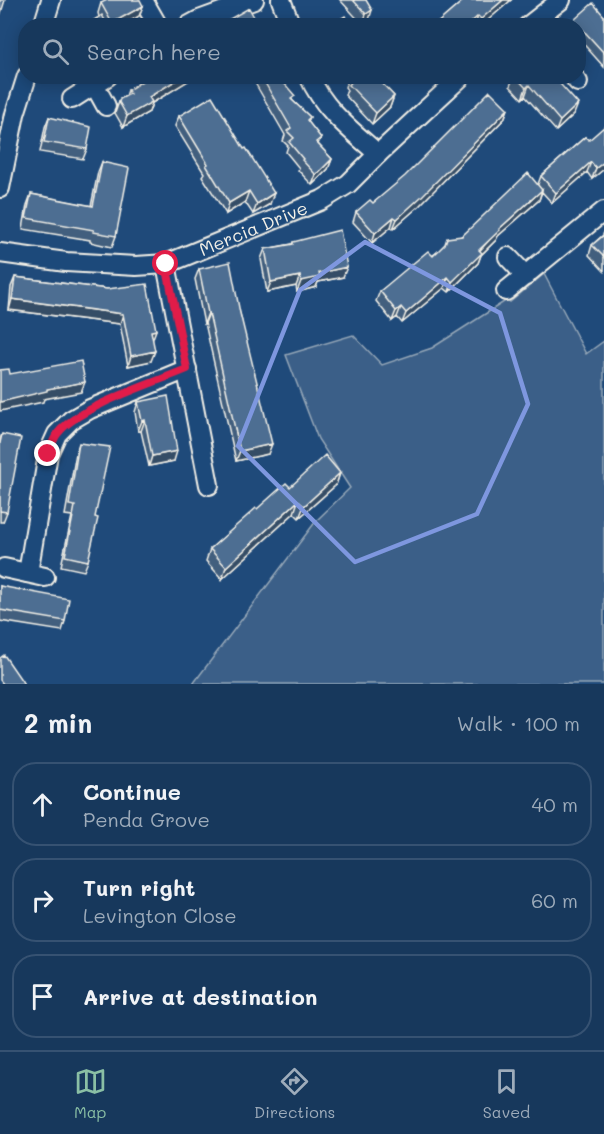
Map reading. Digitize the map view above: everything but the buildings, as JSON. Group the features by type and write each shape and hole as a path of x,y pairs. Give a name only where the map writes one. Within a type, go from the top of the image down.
{"street":[{"path":"45,18 51,0"},
{"path":"143,0 153,18"},
{"path":"204,18 254,0"},
{"path":"281,0 288,18"},
{"path":"538,18 561,0"},
{"path":"0,188 15,114 24,84"},
{"path":"72,99 96,84"},
{"path":"102,84 106,106"},
{"path":"313,84 322,100 339,121 378,154"},
{"name":"Mercia Drive","path":"0,253 66,262 136,266 166,264 322,200 348,184 453,84"},
{"path":"506,291 604,211"},
{"path":"508,258 526,276"},
{"path":"166,264 209,485"},
{"path":"4,568 37,575 48,454 57,434 71,420 90,409 187,369"}],"highlighted area":[{"path":"365,242 500,313 528,404 477,514 355,562 238,446 300,290"}],"shaded area":[{"path":"544,274 586,354 604,341 604,684 193,684 316,521 350,488 318,439 286,355 353,335 382,365 432,348 507,300 510,302"}],"route":[{"path":"48,454 57,434 71,420 90,409 187,369 166,264"}]}
